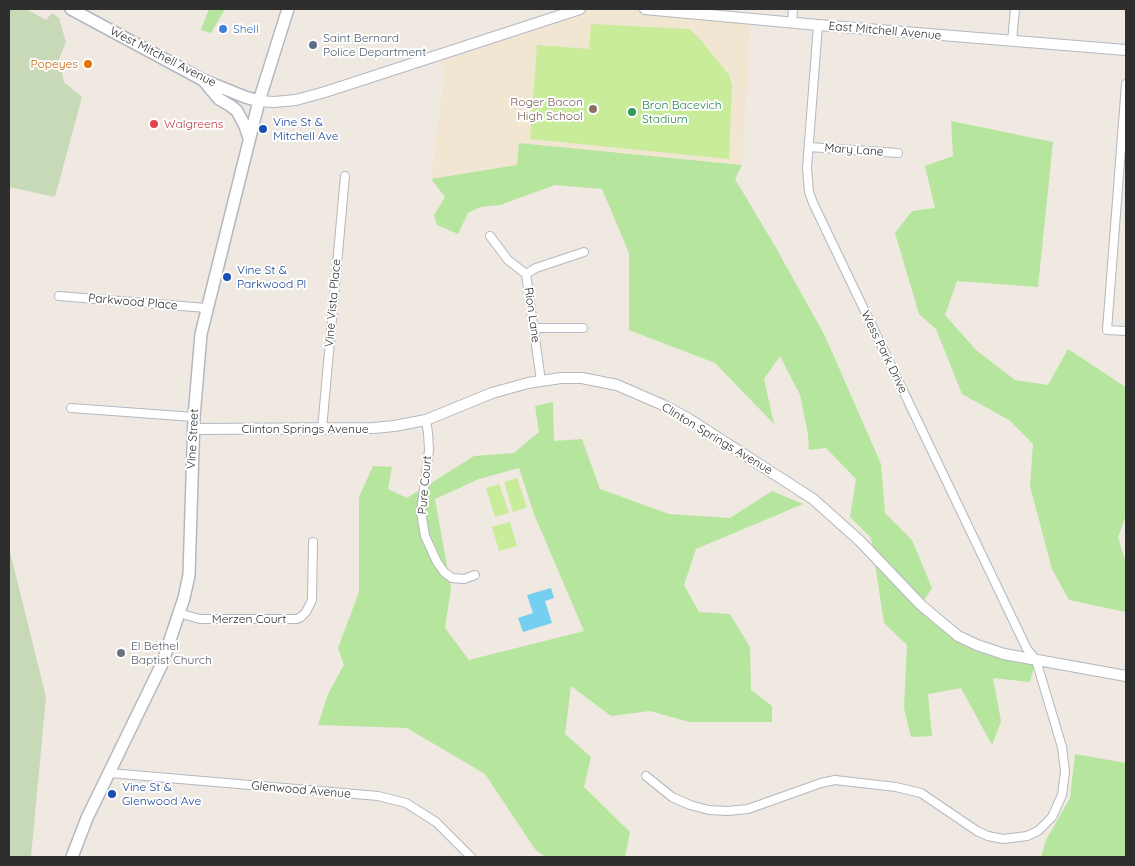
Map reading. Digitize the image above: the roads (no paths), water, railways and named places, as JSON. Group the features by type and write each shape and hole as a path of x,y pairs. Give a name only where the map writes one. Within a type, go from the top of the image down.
{"main road":[{"name":"West Mitchell Avenue","path":"70,9 203,80 259,101"},
{"name":"Vine Street","path":"72,857 87,818 162,664 184,598 189,575 193,429 201,334 259,101 288,9"},
{"path":"203,80 219,100 237,111 246,126 249,139"}],"street":[{"path":"259,101 288,101 318,94 580,9"},
{"name":"East Mitchell Avenue","path":"645,9 1126,50"},
{"path":"792,23 793,9"},
{"path":"1012,41 1015,9"},
{"name":"Wess Park Drive","path":"646,776 672,797 690,805 709,810 728,811 748,809 821,783 835,780 896,787 926,796 977,830 988,836 1003,839 1027,836 1038,830 1052,817 1062,795 1065,771 1062,747 1036,660 1027,649 813,203 807,180 818,25"},
{"path":"1126,84 1107,330 1126,332"},
{"name":"Mary Lane","path":"809,147 898,154"},
{"name":"Vine Vista Place","path":"322,429 345,176"},
{"name":"Rion Lane","path":"490,236 508,260 526,274 541,381"},
{"path":"526,274 536,268 584,252"},
{"name":"Parkwood Place","path":"59,296 206,308"},
{"path":"534,328 584,328"},
{"name":"Clinton Springs Avenue","path":"193,429 322,429 394,426 426,420 492,393 520,384 582,378 618,385 689,419 813,499 860,541 921,605 958,636 996,652 1126,676"},
{"path":"70,408 194,417"},
{"name":"Pure Court","path":"426,420 428,450 421,512 425,536 439,566 444,572 452,578 464,579 475,576"},
{"name":"Merzen Court","path":"178,613 200,619 297,619 306,612 312,600 313,542"},
{"name":"Glenwood Avenue","path":"110,773 378,796 406,803 436,822 471,857"}],"water":[{"path":"551,588 554,598 545,601 552,623 523,632 518,618 533,613 527,595"}],"place":[{"name":"Shell","path":"223,29"},
{"name":"Saint Bernard Police Department","path":"313,45"},
{"name":"Popeyes","path":"88,64"},
{"name":"Roger Bacon High School","path":"593,109"},
{"name":"Bron Bacevich Stadium","path":"632,112"},
{"name":"Walgreens","path":"154,124"},
{"name":"Vine St & Mitchell Ave","path":"263,129"},
{"name":"Vine St & Parkwood Pl","path":"227,277"},
{"name":"El Bethel Baptist Church","path":"121,653"},
{"name":"Vine St & Glenwood Ave","path":"112,794"}]}
